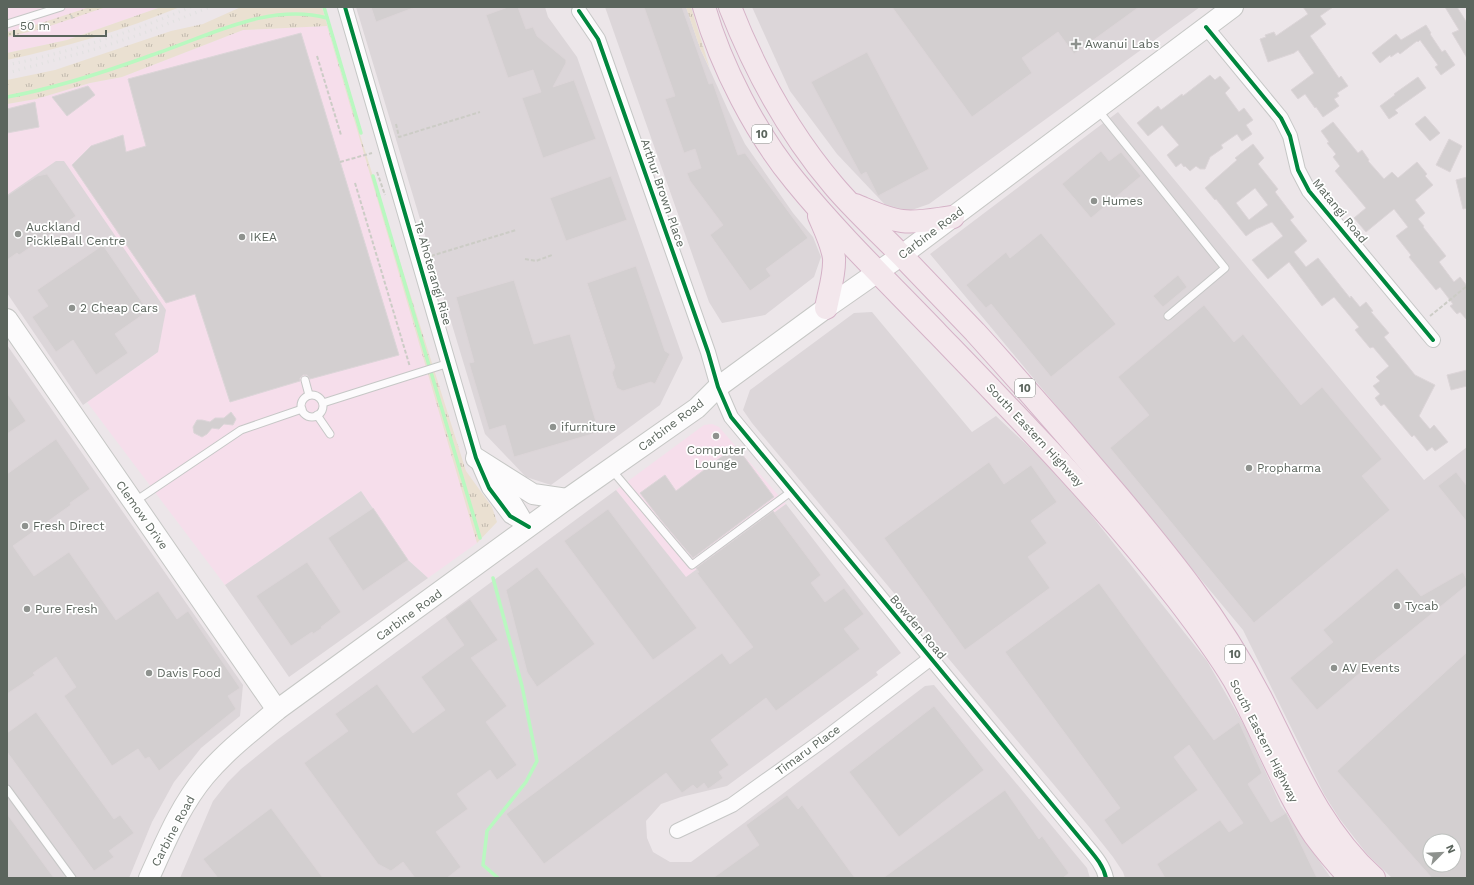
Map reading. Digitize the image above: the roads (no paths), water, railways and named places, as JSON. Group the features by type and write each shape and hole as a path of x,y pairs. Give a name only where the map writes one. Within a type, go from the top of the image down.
{"main road":[{"name":"South Eastern Highway","path":"704,7 722,57 747,108 766,142 794,180 878,272 1084,488 1147,561 1178,600 1233,678 1304,818 1316,837 1350,878"},
{"name":"South Eastern Highway","path":"730,7 743,40 772,97 806,150 833,185 976,333 1040,405 1174,564 1200,598 1227,639 1259,695 1304,787 1325,822 1346,849 1374,878"},
{"name":"Carbine Road","path":"149,878 164,844 183,808 204,777 241,740 277,710 611,468 697,408 718,387 826,308 902,256 1233,7"},
{"path":"848,202 887,218 902,221 914,222 953,217"},
{"path":"815,204 831,245 834,258 826,308"},
{"name":"Clemow Drive","path":"7,319 277,710"},
{"path":"476,458 533,494 567,500"}],"street":[{"name":"Te Ahoterangi Rise","path":"345,7 476,458 489,488 511,518 528,528"},
{"name":"Arthur Brown Place","path":"578,11 598,39 708,352 718,387"},
{"name":"Matangi Road","path":"1206,27 1281,118 1290,136 1298,170 1309,191 1434,340"},
{"name":"Bowden Road","path":"718,387 731,417 1096,857 1104,870 1106,878"},
{"name":"Timaru Place","path":"677,830 732,805 826,738 931,658"}],"lane":[{"path":"7,24 61,7"},
{"path":"1097,108 1225,268 1168,316"},
{"path":"323,403 414,371 434,368 449,363"},
{"path":"305,380 309,395"},
{"path":"309,395 316,395 323,403 322,410 317,415 310,416 302,409 304,399 309,395"},
{"path":"133,502 241,430 302,409"},
{"path":"317,415 330,434"},
{"path":"611,468 692,564 792,491"},
{"path":"7,789 72,878"}],"waterway":[{"path":"324,7 361,133"},
{"path":"7,97 44,89 99,73 173,48 216,31 260,18 282,14 305,14 327,18"},
{"path":"373,176 480,538"},
{"path":"493,578 522,686 537,761 526,782 487,831 483,865 498,878"}],"railway":[{"path":"7,65 77,48 146,25 191,7"},
{"path":"7,73 96,49 144,33 210,7"}],"place":[{"name":"Awanui Labs","path":"1076,44"},
{"name":"Humes","path":"1094,201"},
{"name":"Auckland PickleBall Centre","path":"18,234"},
{"name":"IKEA","path":"242,237"},
{"name":"2 Cheap Cars","path":"72,308"},
{"name":"ifurniture","path":"553,427"},
{"name":"Computer Lounge","path":"716,436"},
{"name":"Propharma","path":"1249,468"},
{"name":"Fresh Direct","path":"25,526"},
{"name":"Tycab","path":"1397,606"},
{"name":"Pure Fresh","path":"27,609"},
{"name":"AV Events","path":"1334,668"},
{"name":"Davis Food","path":"149,673"}]}
